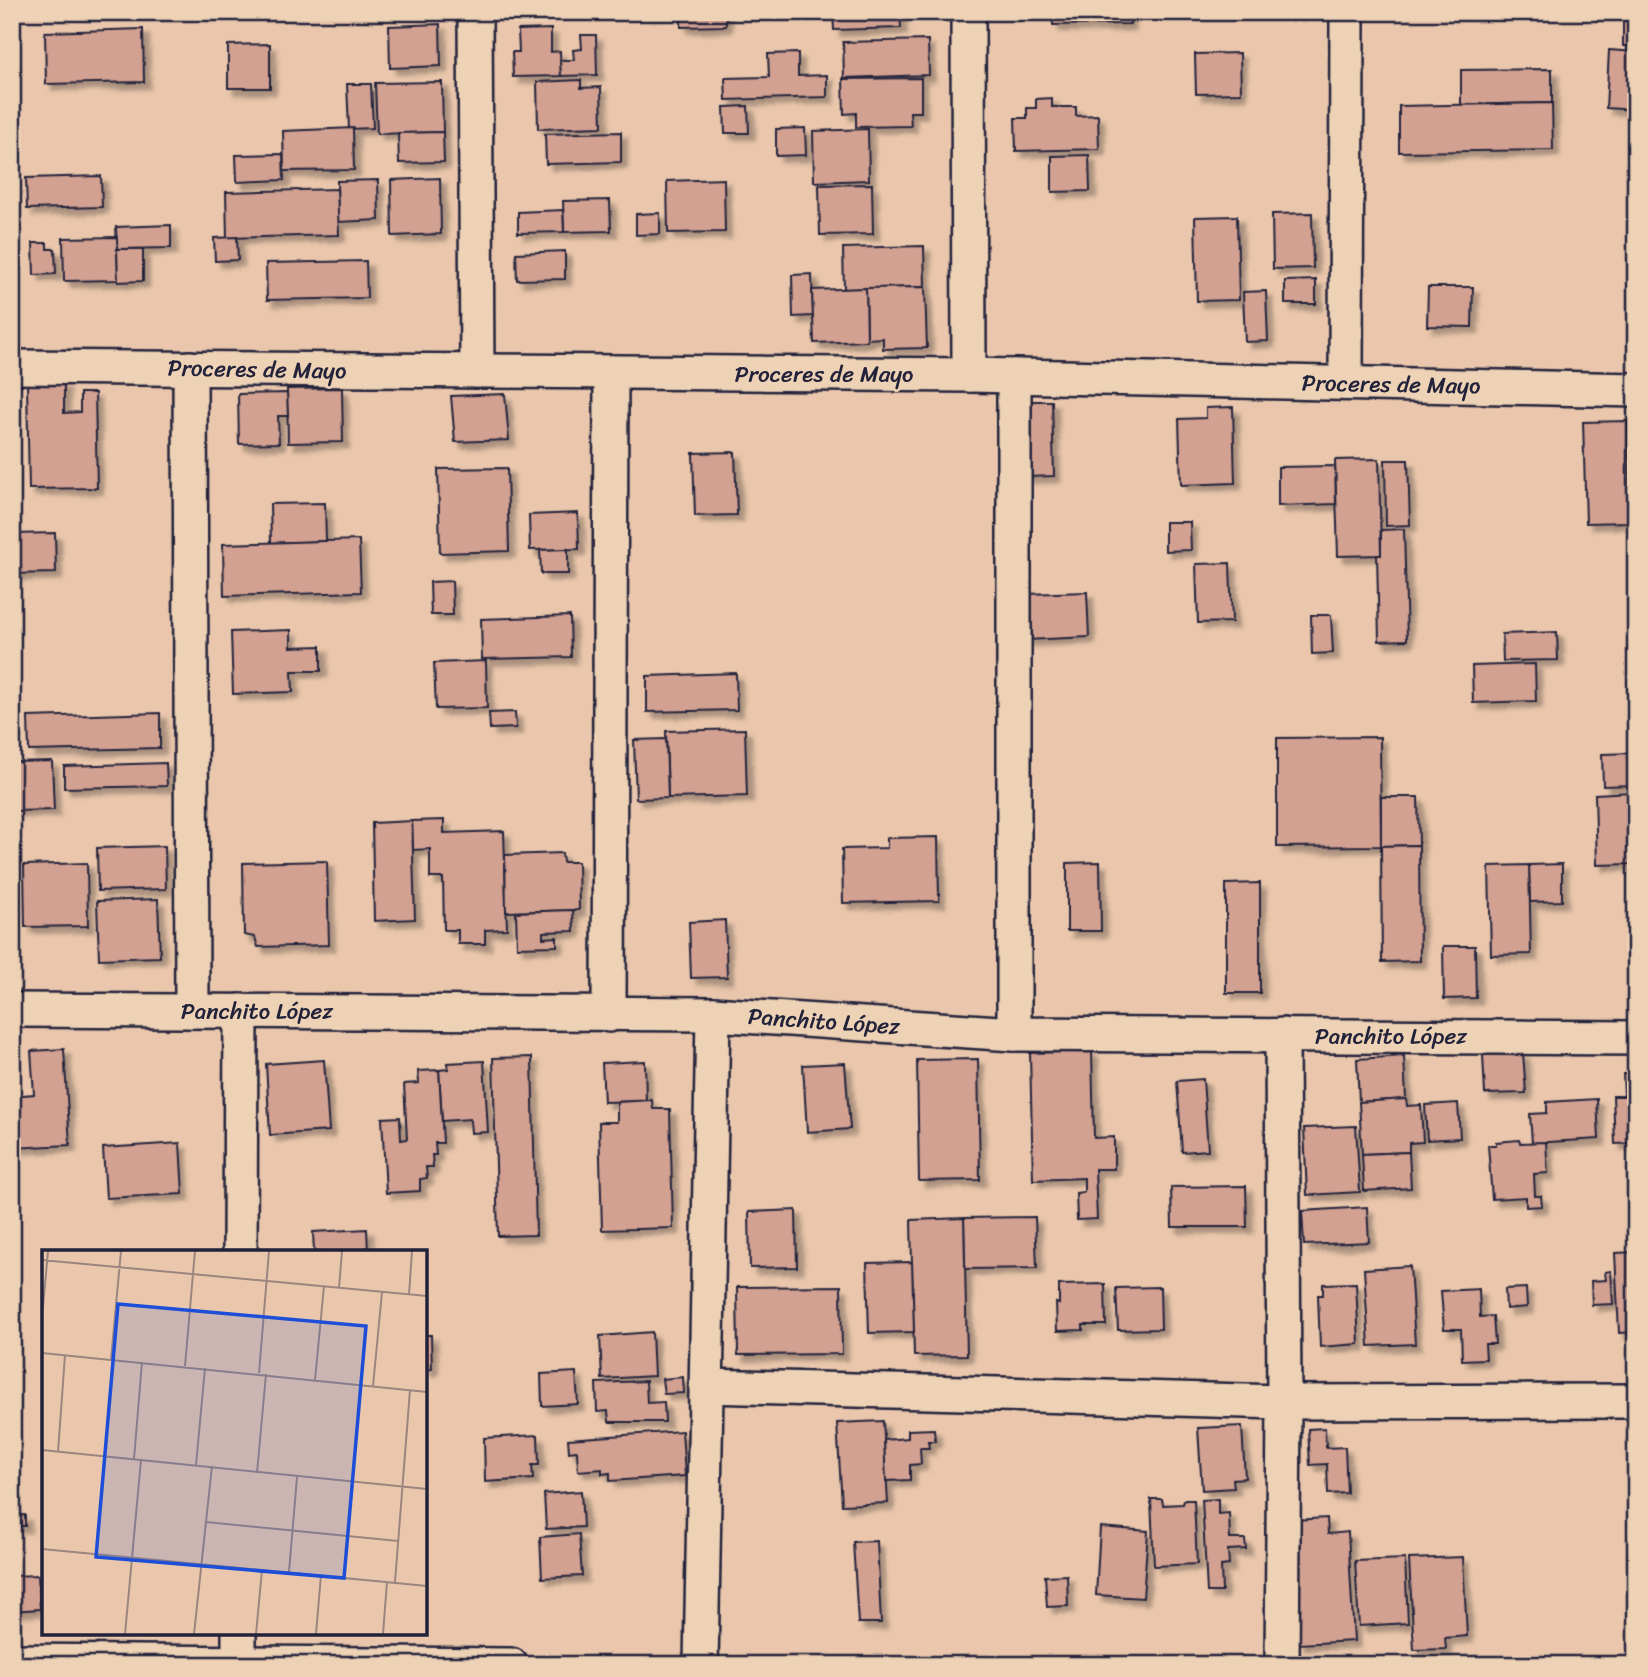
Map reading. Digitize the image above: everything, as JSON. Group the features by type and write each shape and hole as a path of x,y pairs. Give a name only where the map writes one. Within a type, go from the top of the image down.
{"street":[{"path":"475,12 477,371"},
{"path":"968,12 969,374"},
{"path":"1346,383 1347,12"},
{"name":"Proceres de Mayo","path":"12,367 969,374 1636,390"},
{"path":"190,368 192,1011"},
{"path":"609,1015 611,372"},
{"path":"1014,376 1014,1034"},
{"name":"Panchito López","path":"12,1010 713,1014 1014,1034 1636,1038"},
{"path":"240,1250 241,1011"},
{"path":"701,1665 713,1014"},
{"path":"1282,1035 1282,1665"},
{"path":"706,1386 1284,1402 1636,1401"},
{"path":"12,1661 239,1654 511,1665"}],"building":[{"path":"681,12 726,12 726,26 681,27"},
{"path":"833,12 900,12 901,28 834,30"},
{"path":"1052,12 1129,12 1130,24 1053,25"},
{"path":"1623,12 1636,12 1636,46 1623,46"},
{"path":"440,24 441,66 390,68 389,26"},
{"path":"143,29 144,82 46,84 45,32"},
{"path":"551,29 551,52 560,51 561,76 513,77 512,52 519,52 518,30"},
{"path":"581,35 596,35 597,75 561,76 560,60 574,60 573,50 582,49"},
{"path":"928,40 929,75 844,78 843,42"},
{"path":"270,44 270,88 228,88 228,45"},
{"path":"1609,50 1636,52 1636,110 1606,108"},
{"path":"798,53 798,76 827,75 827,97 726,100 725,78 769,77 768,54"},
{"path":"1240,53 1241,93 1196,94 1195,54"},
{"path":"1552,69 1552,103 1461,105 1461,70"},
{"path":"921,78 921,112 910,112 911,126 856,127 856,113 844,114 843,79"},
{"path":"581,80 581,88 601,87 602,127 538,129 537,82"},
{"path":"442,82 443,132 377,134 375,83"},
{"path":"347,84 371,84 373,128 349,129"},
{"path":"1052,98 1052,107 1076,107 1076,116 1098,115 1099,149 1016,151 1015,118 1027,118 1027,108 1036,108 1036,99"},
{"path":"1552,103 1553,150 1399,152 1399,106"},
{"path":"748,106 749,133 725,133 724,107"},
{"path":"353,128 354,170 284,171 283,131"},
{"path":"805,128 806,155 776,156 776,129"},
{"path":"868,129 869,180 814,182 813,131"},
{"path":"443,132 444,162 399,163 398,133"},
{"path":"621,132 621,162 546,164 545,134"},
{"path":"283,154 284,180 237,182 236,155"},
{"path":"1089,155 1090,191 1052,192 1052,156"},
{"path":"101,176 102,207 27,209 26,178"},
{"path":"440,178 441,234 392,236 391,180"},
{"path":"724,179 725,232 668,233 667,181"},
{"path":"378,180 379,220 338,222 337,181"},
{"path":"872,184 873,234 820,235 819,185"},
{"path":"337,189 339,235 227,238 226,192"},
{"path":"610,200 611,231 564,232 563,201"},
{"path":"563,210 564,232 518,233 518,212"},
{"path":"660,213 660,234 636,235 636,214"},
{"path":"1312,213 1313,268 1273,269 1272,214"},
{"path":"1237,216 1239,300 1197,301 1195,217"},
{"path":"171,225 171,248 117,249 116,227"},
{"path":"117,237 118,280 64,281 63,238"},
{"path":"237,237 238,260 215,261 214,238"},
{"path":"33,243 47,243 47,249 55,249 56,274 34,275"},
{"path":"924,246 925,287 844,289 843,248"},
{"path":"117,249 143,249 143,281 118,282"},
{"path":"565,251 565,279 517,280 516,253"},
{"path":"366,261 367,298 267,300 266,263"},
{"path":"812,274 813,316 793,317 792,275"},
{"path":"1316,280 1316,304 1285,304 1285,281"},
{"path":"925,287 927,348 883,349 883,338 867,339 866,288"},
{"path":"1428,287 1473,287 1472,327 1427,326"},
{"path":"866,288 867,341 814,343 812,290"},
{"path":"1266,291 1268,341 1245,342 1243,292"},
{"path":"64,383 64,413 80,412 80,393 95,393 97,488 29,489 27,384"},
{"path":"342,388 343,442 288,443 287,389"},
{"path":"287,393 288,416 278,416 279,443 239,444 238,394"},
{"path":"505,394 509,440 455,442 451,396"},
{"path":"1024,401 1052,401 1054,476 1026,477"},
{"path":"1233,407 1235,483 1181,485 1179,419 1206,418 1206,408"},
{"path":"1628,421 1630,522 1586,523 1583,422"},
{"path":"735,452 737,515 695,516 693,453"},
{"path":"1379,459 1381,555 1338,556 1335,460"},
{"path":"1385,460 1408,460 1410,525 1386,526"},
{"path":"1335,466 1336,504 1278,506 1278,467"},
{"path":"507,468 509,551 440,553 438,469"},
{"path":"325,503 326,541 271,543 270,504"},
{"path":"578,513 579,549 530,550 529,515"},
{"path":"1165,522 1190,522 1191,550 1165,551"},
{"path":"1404,529 1407,640 1379,641 1377,555 1381,555 1381,530"},
{"path":"55,533 56,573 12,574 12,534"},
{"path":"359,540 361,592 224,596 223,544"},
{"path":"568,549 568,574 541,574 540,550"},
{"path":"1230,563 1232,622 1198,623 1196,564"},
{"path":"452,581 453,615 431,615 430,582"},
{"path":"1087,592 1089,637 1026,640 1025,594"},
{"path":"1311,615 1331,615 1333,653 1312,654"},
{"path":"570,616 571,657 482,659 481,619"},
{"path":"291,630 291,647 321,646 321,671 292,671 293,692 233,694 231,632"},
{"path":"1557,632 1558,660 1503,661 1502,634"},
{"path":"486,661 487,708 436,709 434,663"},
{"path":"1535,664 1536,701 1473,703 1472,666"},
{"path":"736,673 737,710 647,712 647,676"},
{"path":"515,712 516,728 490,729 489,713"},
{"path":"160,713 160,748 29,751 28,717"},
{"path":"745,729 747,796 668,798 666,731"},
{"path":"1380,737 1381,846 1277,847 1277,738"},
{"path":"666,739 668,798 636,799 634,740"},
{"path":"1636,753 1636,785 1603,786 1602,754"},
{"path":"52,761 54,810 14,811 12,762"},
{"path":"166,763 167,786 64,788 64,766"},
{"path":"1632,792 1633,864 1597,865 1595,794"},
{"path":"1381,797 1418,797 1419,845 1381,846"},
{"path":"444,820 444,833 504,831 507,929 485,930 485,944 458,944 458,930 444,930 443,878 430,878 430,849 413,850 412,821"},
{"path":"412,821 415,919 374,921 372,823"},
{"path":"938,837 939,901 843,903 842,849 887,848 887,838"},
{"path":"1419,845 1420,961 1382,962 1381,846"},
{"path":"165,846 166,889 98,891 97,848"},
{"path":"562,853 563,862 578,862 579,910 506,912 505,855"},
{"path":"327,861 329,945 258,947 255,937 244,935 243,863"},
{"path":"1100,862 1101,931 1067,931 1067,863"},
{"path":"87,863 88,926 25,927 24,865"},
{"path":"1562,864 1562,901 1530,902 1529,865"},
{"path":"1529,865 1531,954 1491,955 1489,866"},
{"path":"1260,883 1260,993 1226,993 1226,884"},
{"path":"158,899 160,957 99,959 97,901"},
{"path":"573,910 574,931 543,932 543,938 557,937 557,946 517,947 516,912"},
{"path":"725,920 727,977 691,978 689,922"},
{"path":"1443,946 1475,946 1476,998 1444,999"},
{"path":"64,1049 70,1145 12,1148 12,1096 34,1094 31,1051"},
{"path":"1092,1051 1094,1138 1114,1137 1114,1169 1095,1169 1097,1219 1077,1220 1076,1193 1084,1192 1084,1178 1033,1180 1030,1053"},
{"path":"1523,1053 1526,1093 1485,1094 1483,1055"},
{"path":"1404,1056 1406,1099 1359,1102 1357,1059"},
{"path":"532,1057 536,1235 498,1236 493,1058"},
{"path":"978,1059 980,1180 919,1181 917,1060"},
{"path":"324,1060 329,1131 270,1135 266,1064"},
{"path":"484,1061 488,1132 471,1133 470,1119 442,1121 439,1070 448,1069 447,1063"},
{"path":"645,1061 646,1101 604,1102 602,1063"},
{"path":"845,1063 850,1129 807,1132 803,1065"},
{"path":"439,1070 443,1143 435,1143 433,1167 426,1167 427,1178 420,1179 420,1191 386,1193 382,1118 400,1117 401,1140 407,1139 404,1084 419,1083 418,1071"},
{"path":"1623,1074 1636,1074 1636,1143 1615,1144 1613,1096 1624,1096"},
{"path":"1203,1079 1208,1150 1182,1152 1177,1081"},
{"path":"1406,1099 1407,1106 1421,1105 1423,1142 1409,1143 1409,1152 1362,1154 1359,1102"},
{"path":"1597,1099 1599,1139 1532,1143 1530,1114 1547,1113 1547,1102"},
{"path":"652,1100 653,1109 670,1109 673,1228 602,1230 599,1122 617,1122 617,1102"},
{"path":"1458,1103 1460,1138 1427,1140 1425,1105"},
{"path":"1356,1126 1360,1192 1307,1195 1304,1128"},
{"path":"1519,1140 1520,1143 1546,1142 1548,1173 1534,1174 1535,1196 1541,1196 1542,1206 1526,1207 1526,1197 1492,1199 1488,1145"},
{"path":"180,1143 183,1194 106,1198 103,1148"},
{"path":"1409,1152 1411,1188 1364,1191 1362,1154"},
{"path":"1246,1186 1247,1227 1172,1227 1171,1187"},
{"path":"1367,1207 1369,1242 1304,1245 1302,1211"},
{"path":"796,1210 797,1267 750,1268 749,1212"},
{"path":"1035,1217 1037,1268 965,1269 964,1218"},
{"path":"964,1218 967,1355 914,1356 911,1220"},
{"path":"367,1229 368,1250 314,1250 313,1232"},
{"path":"1636,1252 1636,1332 1619,1333 1615,1253"},
{"path":"912,1262 914,1332 869,1333 867,1263"},
{"path":"1410,1266 1415,1344 1369,1346 1364,1269"},
{"path":"1611,1271 1613,1304 1592,1305 1591,1281 1606,1280 1605,1272"},
{"path":"1356,1283 1359,1344 1320,1347 1318,1295 1323,1295 1323,1284"},
{"path":"1105,1284 1106,1325 1083,1325 1083,1330 1057,1331 1056,1303 1059,1304 1059,1285"},
{"path":"841,1286 842,1354 738,1355 737,1287"},
{"path":"1160,1287 1161,1329 1118,1330 1116,1288"},
{"path":"1526,1288 1527,1307 1506,1309 1505,1289"},
{"path":"1479,1289 1480,1317 1493,1316 1495,1344 1485,1344 1486,1359 1462,1360 1461,1329 1444,1329 1441,1291"},
{"path":"652,1332 654,1376 602,1379 600,1336"},
{"path":"427,1335 431,1335 432,1369 427,1370"},
{"path":"576,1372 578,1404 542,1406 541,1374"},
{"path":"683,1377 684,1393 664,1394 662,1379"},
{"path":"646,1381 647,1403 664,1402 665,1422 609,1422 608,1411 597,1412 596,1383"},
{"path":"883,1421 888,1503 842,1505 837,1423"},
{"path":"1242,1426 1245,1478 1233,1479 1234,1488 1202,1490 1198,1428"},
{"path":"1325,1428 1326,1448 1345,1447 1347,1493 1328,1494 1327,1464 1310,1465 1308,1429"},
{"path":"934,1429 935,1441 928,1441 929,1448 920,1448 921,1464 910,1465 910,1480 886,1481 884,1440 908,1438 908,1430"},
{"path":"682,1431 685,1476 610,1481 610,1473 602,1474 602,1469 578,1471 577,1451 569,1452 568,1439"},
{"path":"538,1435 539,1465 532,1465 533,1479 485,1482 484,1438"},
{"path":"581,1491 583,1527 546,1529 544,1494"},
{"path":"1151,1499 1162,1499 1163,1505 1183,1504 1184,1500 1194,1500 1197,1564 1154,1566"},
{"path":"1218,1499 1218,1514 1229,1513 1230,1539 1245,1539 1246,1549 1228,1550 1229,1565 1221,1566 1222,1592 1207,1592 1202,1500"},
{"path":"25,1515 25,1526 12,1526 12,1516"},
{"path":"1327,1518 1328,1534 1348,1532 1354,1641 1299,1644 1293,1520"},
{"path":"1100,1527 1148,1531 1143,1598 1096,1595"},
{"path":"579,1534 582,1576 542,1578 540,1537"},
{"path":"877,1541 881,1623 858,1623 853,1542"},
{"path":"1463,1557 1467,1636 1445,1638 1446,1649 1414,1650 1409,1559"},
{"path":"1405,1559 1408,1623 1359,1626 1355,1561"},
{"path":"12,1565 13,1576 38,1575 40,1609 12,1611"},
{"path":"1067,1575 1068,1606 1047,1607 1045,1576"}]}
